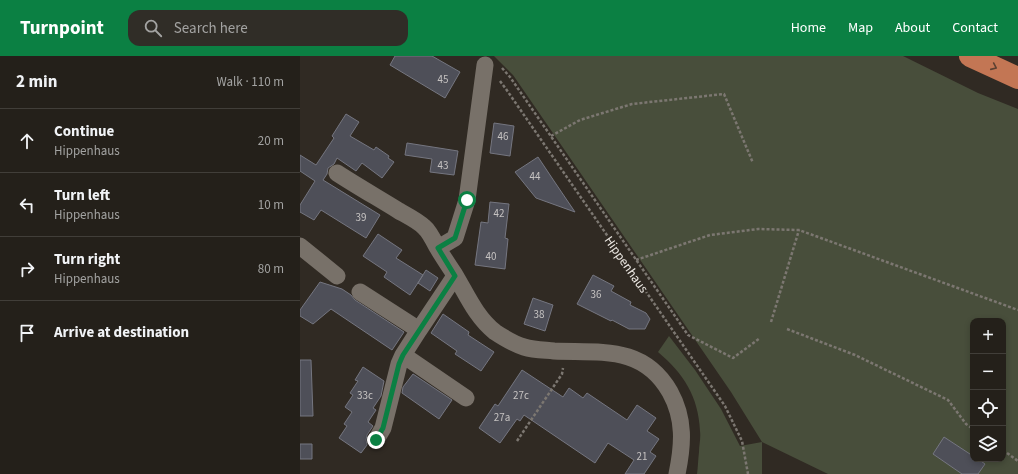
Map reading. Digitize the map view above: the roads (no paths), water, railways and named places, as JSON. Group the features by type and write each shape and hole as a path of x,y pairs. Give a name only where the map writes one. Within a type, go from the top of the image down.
{"highway":[{"path":"970,56 1018,78"}],"street":[{"path":"438,248 455,238 467,200 493,66"},
{"path":"337,173 425,227 470,303 494,331 509,341 525,347 544,350 596,351 618,354 635,360 656,373 673,397 681,423 682,446 677,474"},
{"path":"300,246 337,276"},
{"path":"376,440 383,428 399,364 403,355 455,276"},
{"path":"360,292 419,330"},
{"path":"403,355 466,398"}]}
